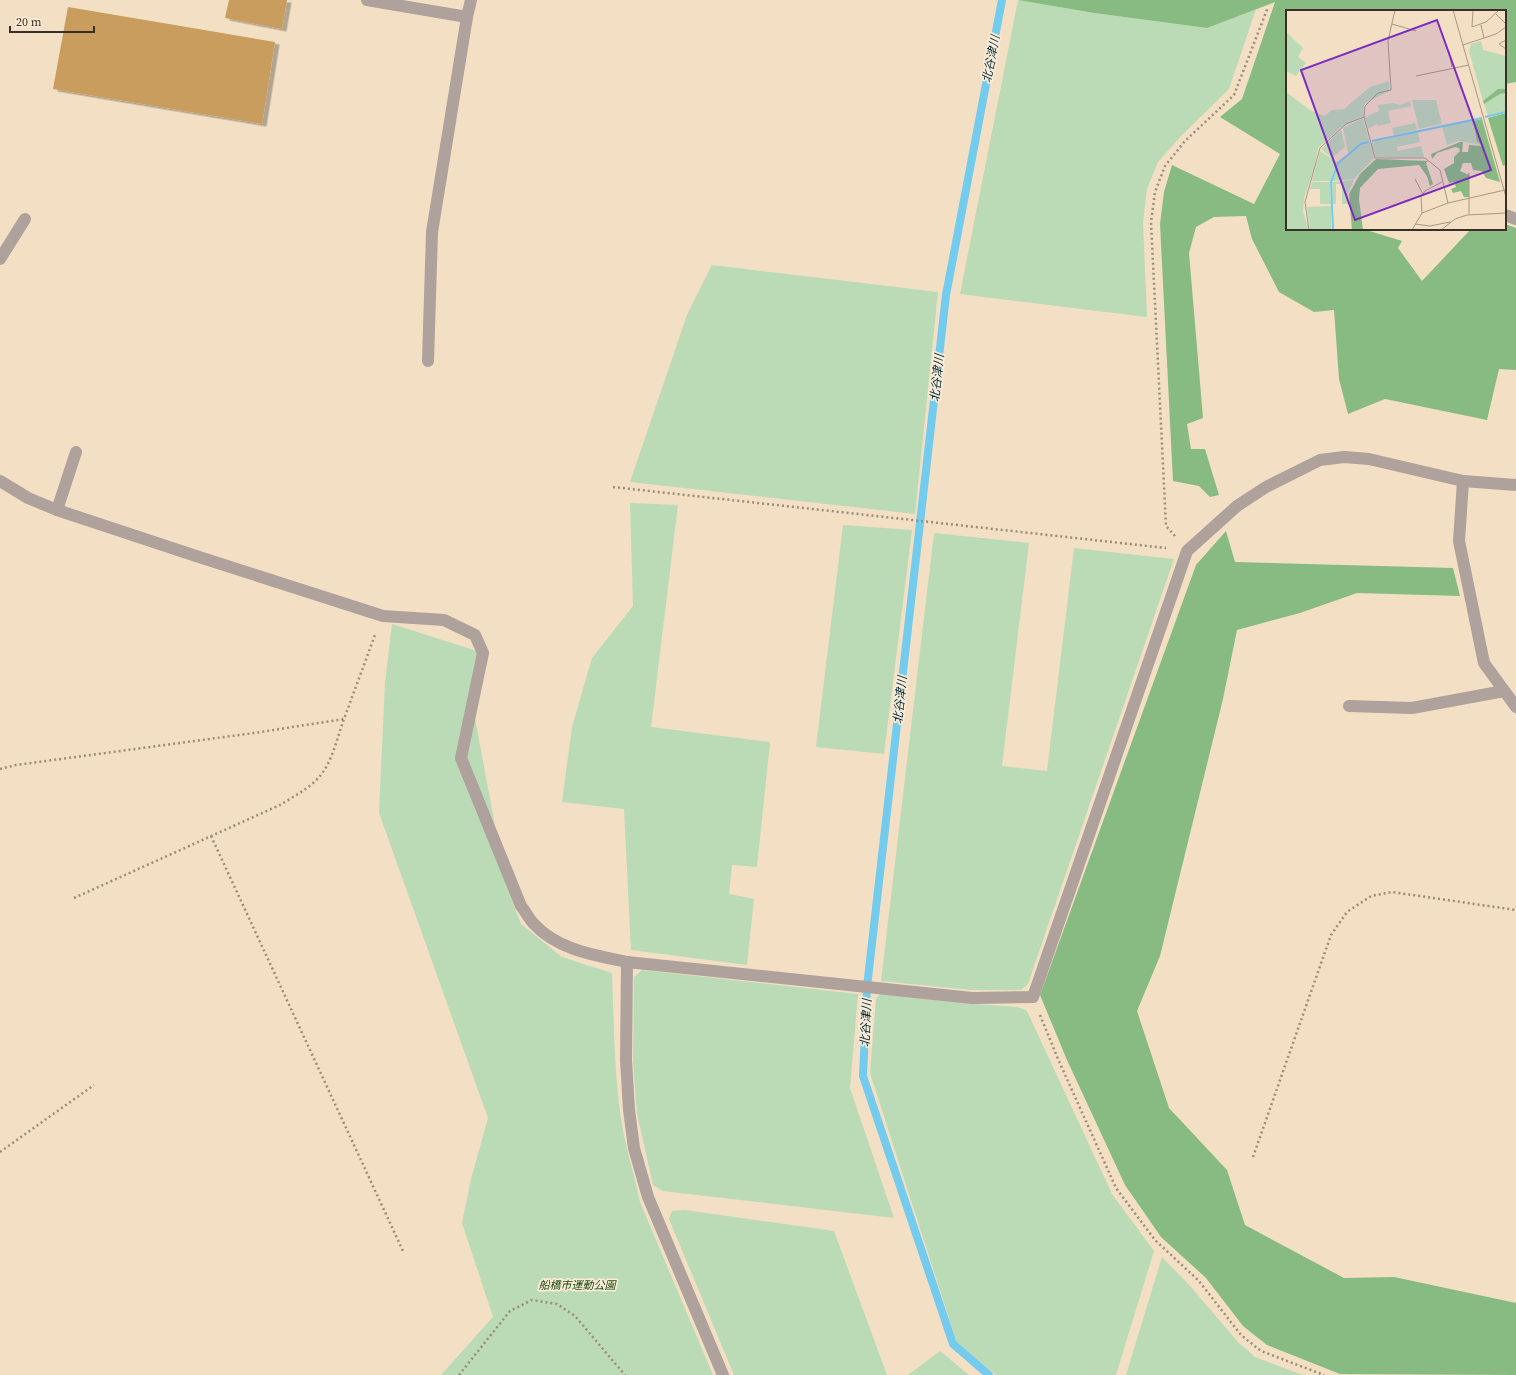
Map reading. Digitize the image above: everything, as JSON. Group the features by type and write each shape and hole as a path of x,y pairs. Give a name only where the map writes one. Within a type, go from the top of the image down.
{"street":[{"path":"367,0 467,17"},
{"path":"428,361 432,232 471,0"},
{"path":"1506,215 1516,219"},
{"path":"0,259 25,219"},
{"path":"58,510 76,452"},
{"path":"0,481 28,498 58,510 383,616 444,620 475,635 483,653 461,758 521,906 535,924 557,942 576,951 627,962 972,998 1032,997 1187,551 1237,506 1266,487 1320,460 1344,457 1369,459 1463,481 1516,485"},
{"path":"1463,481 1459,541 1484,663 1516,707"},
{"path":"1349,706 1412,708 1504,691"},
{"path":"627,962 626,1060 629,1110 634,1148 648,1197 723,1375"}],"path":[{"path":"1187,551 1166,526 1151,222 1155,192 1165,166 1185,141 1234,95 1268,7"},
{"path":"613,487 1187,551"},
{"path":"74,898 280,805 320,777 329,761 383,616"},
{"path":"0,769 16,765 254,733 344,719"},
{"path":"211,836 403,1251"},
{"path":"1253,1157 1331,935 1348,912 1371,896 1392,892 1516,910"},
{"path":"1032,997 1116,1188 1155,1240 1199,1281 1241,1335 1261,1351 1324,1375"},
{"path":"0,1152 94,1085"},
{"path":"459,1375 498,1328 510,1311 532,1300 557,1304 575,1316 625,1375"}],"green space":[{"path":"1018,0 1094,13 1207,28 1256,9 1229,89 1181,136 1158,162 1147,189 1143,222 1147,317 960,294"},
{"path":"1018,0 1516,0 1516,82 1506,84 1506,10 1286,10 1286,230 1366,230 1402,241 1398,248 1422,281 1470,230 1506,230 1506,224 1516,228 1516,370 1499,369 1487,420 1385,399 1348,414 1339,379 1334,310 1314,312 1279,292 1252,239 1246,216 1214,217 1196,227 1189,253 1203,418 1187,424 1191,449 1205,449 1219,495 1210,497 1199,486 1173,481 1160,224 1164,192 1172,165 1254,204 1280,154 1220,117 1242,99 1275,2 1207,28 1094,13"},
{"path":"712,265 938,292 915,514 630,482 687,315"},
{"path":"630,503 678,505 651,727 770,742 757,867 732,865 729,894 754,899 747,965 631,950 624,809 562,802 572,727 592,658 633,606"},
{"path":"843,525 912,530 884,754 816,747"},
{"path":"1226,531 1235,562 1453,568 1460,596 1357,593 1300,613 1237,630 1223,699 1160,956 1137,1011 1169,1108 1227,1170 1245,1225 1344,1278 1394,1277 1516,1303 1516,1375 1340,1374 1267,1345 1243,1326 1206,1278 1161,1237 1125,1185 1067,1060 1040,995 1196,565"},
{"path":"934,533 1029,543 1002,766 1047,771 1074,548 1174,559 1028,984 1021,990 971,990 881,981"},
{"name":"船橋市運動公園","path":"392,624 480,652 475,718 506,885 521,924 562,957 612,973 615,1052 620,1111 623,1131 640,1202 713,1375 441,1375 493,1317 462,1223 471,1179 488,1118 379,813 385,683"},
{"path":"642,970 858,994 850,1088 894,1218 663,1191 653,1185 637,1114 633,1062 634,977"},
{"path":"880,994 1018,1007 1027,1011 1112,1194 1154,1251 1116,1375 996,1375 957,1343 870,1073 876,999"},
{"path":"685,1210 834,1231 887,1375 734,1375 669,1219 672,1211"},
{"path":"1162,1257 1191,1287 1238,1342 1255,1357 1303,1375 1126,1375"},
{"path":"940,1351 969,1375 908,1375"}],"building":[{"path":"229,0 287,0 282,29 225,18"},
{"path":"68,7 275,42 262,124 53,89"}],"waterway":[{"name":"北谷津川","path":"989,1375 953,1344 863,1076 867,987 946,295 1002,0"}]}
